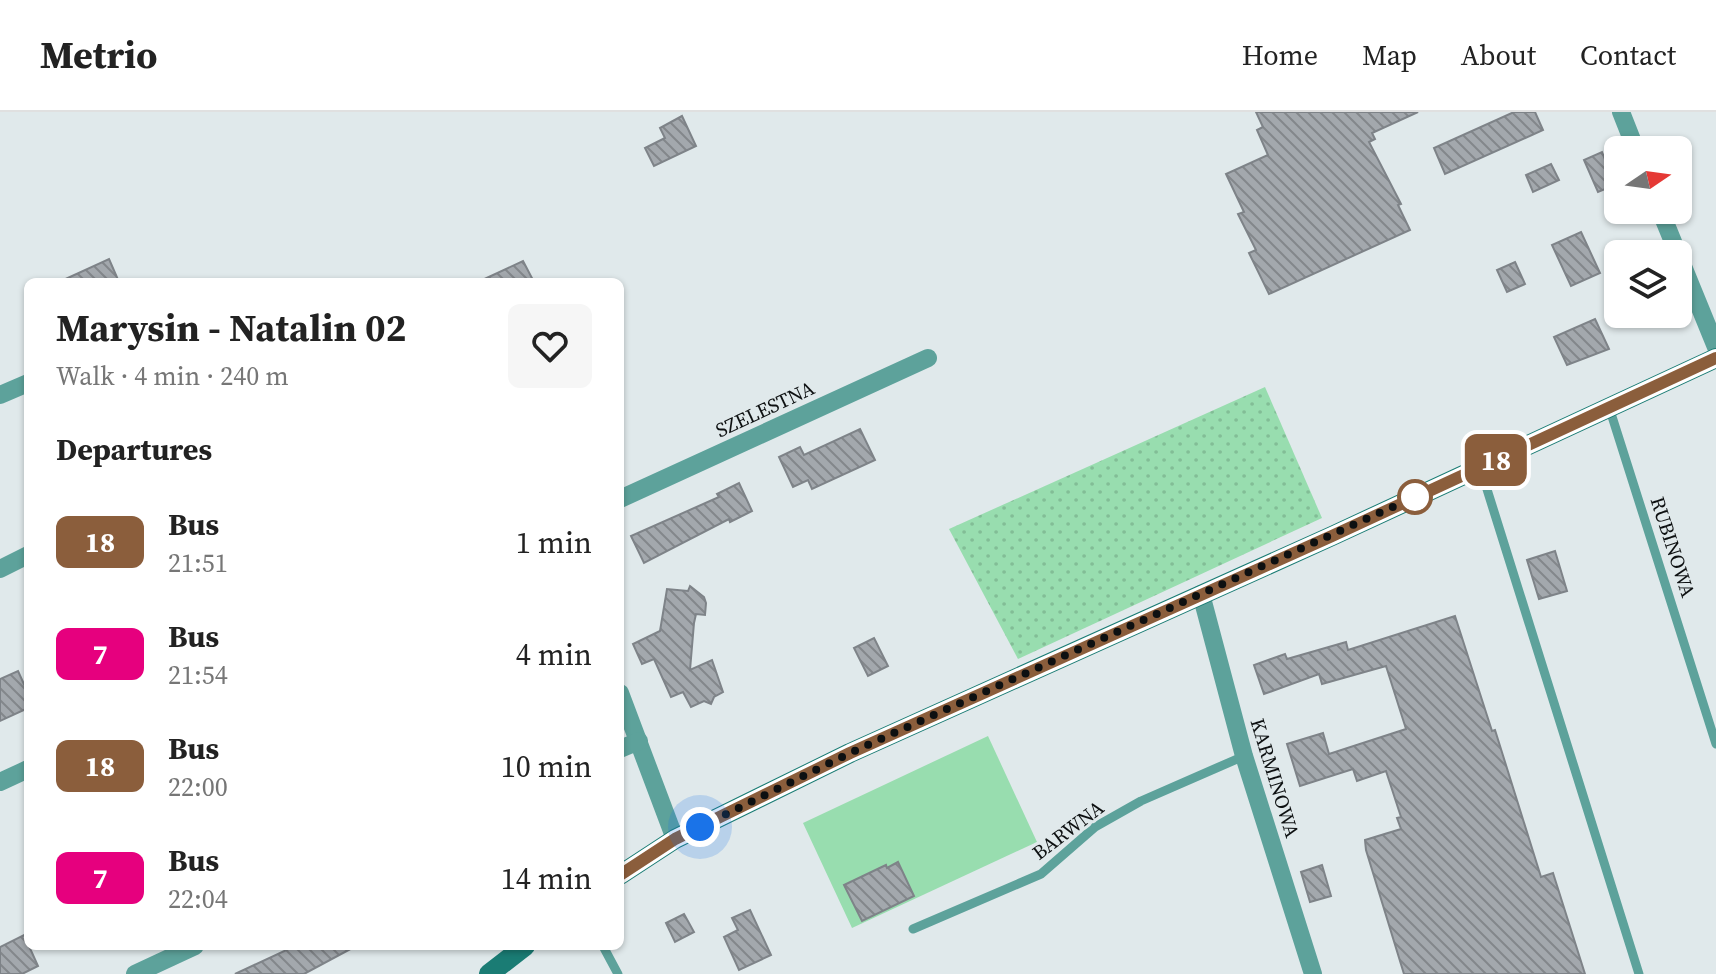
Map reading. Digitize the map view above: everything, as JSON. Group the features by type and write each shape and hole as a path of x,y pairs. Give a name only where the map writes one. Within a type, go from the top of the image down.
{"street":[{"path":"1621,112 1630,136"},
{"path":"1666,224 1716,347"},
{"name":"SZELESTNA","path":"624,497 928,358"},
{"path":"624,872 675,839 850,753 1716,358"},
{"path":"0,395 24,385"},
{"path":"0,569 24,557"},
{"name":"KARMINOWA","path":"1201,594 1244,756 1313,974"},
{"path":"624,703 675,839"},
{"path":"624,747 639,741"},
{"path":"0,782 24,771"},
{"path":"135,974 186,950"},
{"path":"489,974 520,950"}],"lane":[{"name":"RUBINOWA","path":"1609,407 1716,744"},
{"path":"1480,467 1639,974"},
{"name":"BARWNA","path":"913,929 1041,874 1095,827 1130,807 1244,756"},
{"path":"605,950 618,974"}],"green space":[{"path":"1265,387 1322,518 1018,659 949,529"},
{"path":"988,736 1037,842 852,928 803,823"}],"building":[{"path":"1256,112 1418,112 1372,133 1375,139 1369,142 1401,204 1398,205 1410,230 1269,294 1249,253 1256,250 1238,214 1244,212 1226,174 1268,155 1257,130 1263,127"},
{"path":"1514,112 1535,112 1543,130 1445,174 1434,148"},
{"path":"682,116 696,146 654,166 645,148 665,138 660,128"},
{"path":"1602,152 1604,190 1598,192 1584,160"},
{"path":"1551,164 1559,180 1533,192 1526,175"},
{"path":"1581,232 1600,273 1571,286 1552,245"},
{"path":"109,259 117,278 68,278"},
{"path":"523,261 532,278 487,278"},
{"path":"1515,262 1525,284 1507,292 1497,270"},
{"path":"1595,319 1609,349 1567,365 1554,337"},
{"path":"860,429 875,460 812,489 808,480 793,487 779,457 800,447 804,455"},
{"path":"739,483 752,511 730,522 729,519 644,563 631,536 719,497 717,494"},
{"path":"1555,551 1567,591 1539,599 1527,560"},
{"path":"690,586 704,597 706,603 705,615 696,614 690,670 712,660 723,692 714,697 711,704 704,701 691,707 683,692 671,697 654,659 642,664 633,644 660,631 667,589 688,591"},
{"path":"1455,616 1541,877 1553,873 1585,974 1404,974 1365,840 1401,829 1397,818 1401,817 1386,771 1357,781 1353,769 1300,786 1287,744 1323,733 1329,754 1406,729 1386,666 1322,684 1319,674 1264,694 1254,665 1285,654 1287,659 1346,642 1348,650"},
{"path":"874,638 888,666 868,676 854,648"},
{"path":"18,671 24,684 24,710 0,721 0,679"},
{"path":"898,862 914,896 862,921 844,885"},
{"path":"1322,865 1331,896 1310,902 1301,872"},
{"path":"750,910 771,955 739,970 724,937 738,930 732,918"},
{"path":"684,914 694,932 675,942 666,923"},
{"path":"24,935 24,950 31,950 38,966 22,974 0,974 0,947"},
{"path":"286,950 349,950 304,974 235,974"}],"bus line":[{"name":"18","path":"624,872 675,839 850,753 1332,536 1716,358"}],"route":[{"path":"700,827 850,753 1419,495 1415,497"}]}
